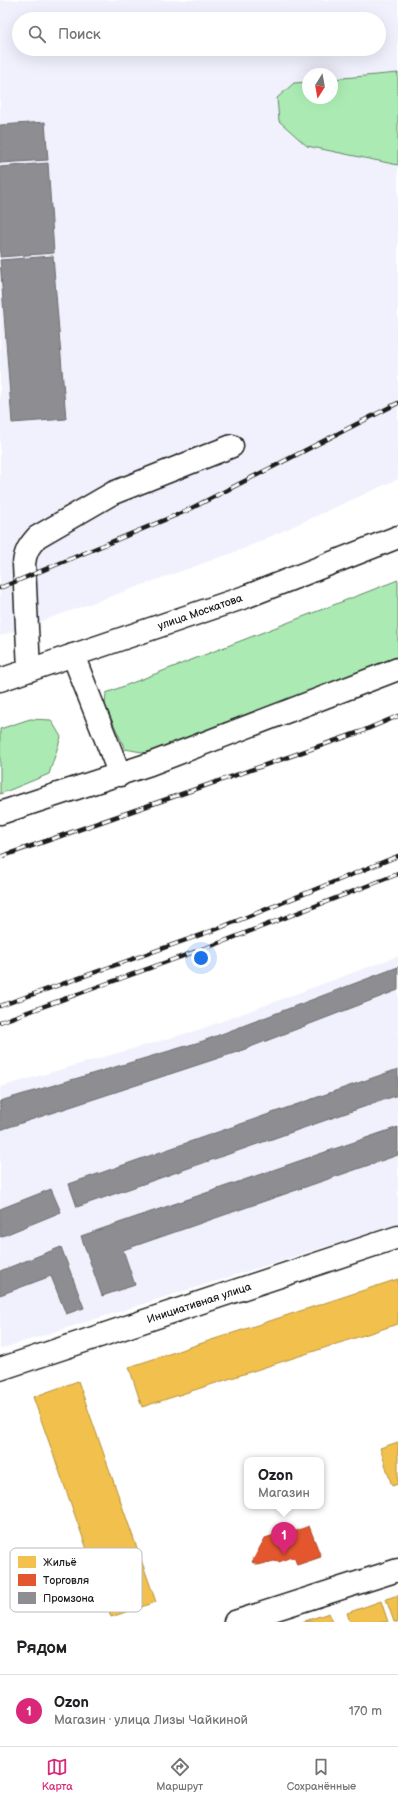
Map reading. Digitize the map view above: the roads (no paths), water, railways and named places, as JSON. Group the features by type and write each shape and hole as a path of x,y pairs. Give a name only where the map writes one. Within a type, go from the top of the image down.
{"main road":[{"path":"29,670 24,564 25,553 37,537 113,494 232,446"},
{"name":"улица Москатова","path":"0,680 245,597 398,537"},
{"path":"73,655 120,775"},
{"path":"0,813 120,775 233,734 398,669"},
{"name":"Инициативная улица","path":"0,1369 398,1237"},
{"path":"235,1622 398,1570"}],"railway":[{"path":"0,588 186,511 398,403"},
{"path":"0,857 360,732 398,716"},
{"path":"0,1006 217,929 398,856"},
{"path":"0,1022 222,942 398,874"}],"place":[{"name":"Ozon","path":"284,1555"}]}
